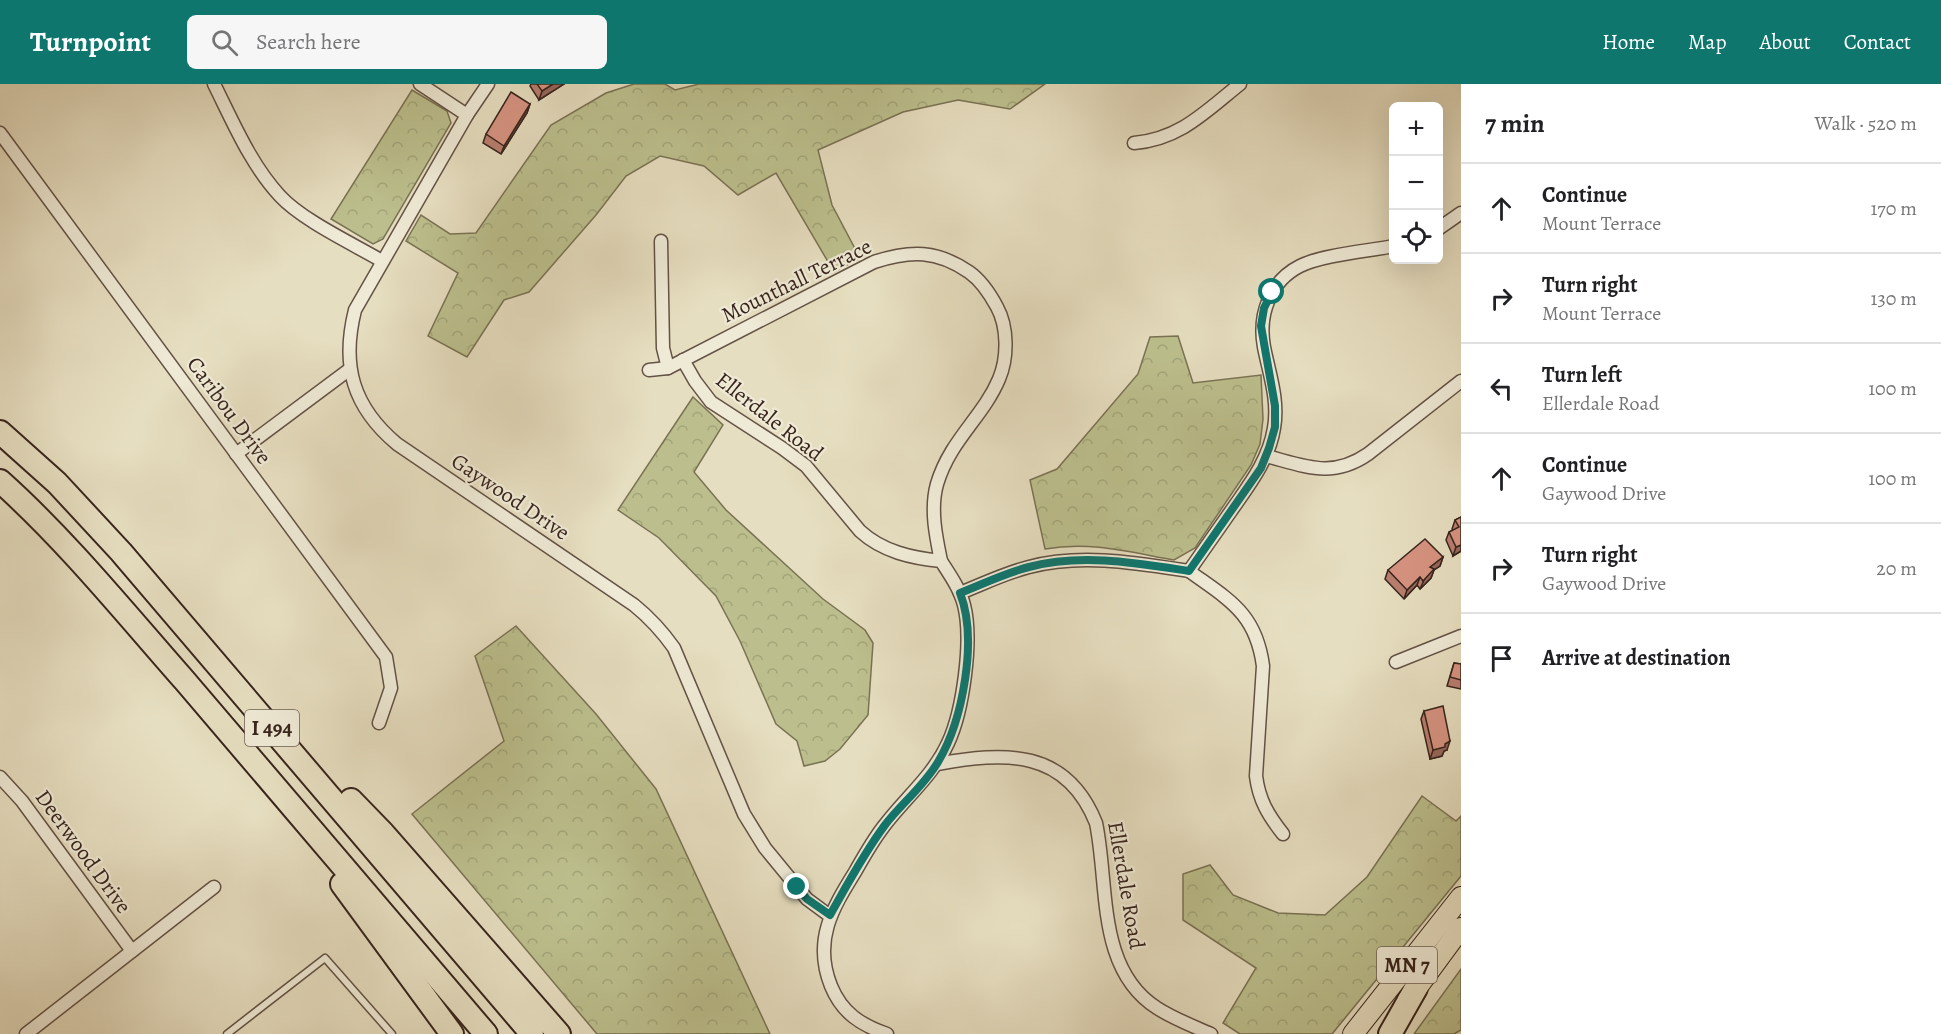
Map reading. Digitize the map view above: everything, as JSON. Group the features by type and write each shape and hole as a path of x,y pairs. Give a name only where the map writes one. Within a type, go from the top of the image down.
{"highway":[{"name":"I 494","path":"0,432 57,483 121,552 532,1034"},
{"name":"I 494","path":"0,481 31,508 134,623 486,1034"},
{"path":"275,731 320,768 383,833 559,1034"},
{"path":"309,825 332,871 452,1034"},
{"path":"1390,1034 1416,988"}],"main road":[{"name":"MN 7","path":"1353,1034 1461,897"},
{"name":"MN 7","path":"1384,1034 1461,928"}],"street":[{"path":"214,84 247,148 267,181 280,197 295,210 382,261"},
{"path":"420,84 467,115"},
{"name":"Gaywood Drive","path":"488,84 467,115 355,310 350,330 350,369 357,391 366,412 397,444 634,605 663,632 674,648 744,814 765,848 802,893 830,915"},
{"path":"1134,143 1151,142 1168,137 1184,128 1240,84"},
{"name":"Caribou Drive","path":"0,133 386,657 391,688 379,723"},
{"path":"1443,226 1461,213"},
{"path":"660,241 663,348 669,368"},
{"path":"1189,571 1249,486 1266,456 1275,427 1275,406 1261,326 1264,308 1272,292 1284,277 1300,266 1318,260 1389,247"},
{"name":"Mounthall Terrace","path":"649,370 669,368 874,262 895,255 917,253 939,256 959,265 977,277 990,294 1000,314 1005,335 1004,357 999,378 957,440 936,486 934,511 941,561"},
{"name":"Ellerdale Road","path":"683,360 711,402 798,459 870,540 914,558 941,561"},
{"path":"236,454 350,369"},
{"path":"1266,456 1325,470 1343,467 1368,454 1461,381"},
{"path":"960,593 1008,573 1058,561 1089,560 1189,571 1232,603 1245,615 1255,631 1261,648 1263,666 1257,789 1267,813 1283,834"},
{"path":"887,1034 859,1022 842,1007 834,993 825,966 825,934 830,915 885,825 937,764 952,731 965,676 966,615 960,593 941,561"},
{"path":"1396,662 1461,636"},
{"name":"Ellerdale Road","path":"937,764 978,758 1017,757 1047,766 1058,772 1077,789 1091,810 1096,823 1110,931 1115,953 1124,975 1138,993 1155,1007 1211,1034"},
{"name":"Deerwood Drive","path":"0,777 22,801 132,951"},
{"path":"26,1034 214,887"}],"lane":[{"path":"227,1034 325,958 392,1034"}],"green space":[{"path":"634,84 665,84 675,90 699,84 1045,84 1010,109 958,100 903,112 818,150 832,205 860,258 834,272 776,173 738,195 704,166 660,156 626,176 596,215 529,292 504,300 467,357 428,336 458,273 406,241 421,215 450,234 476,233 551,125 606,93"},
{"path":"412,90 447,111 451,123 383,239 373,244 331,219"},
{"path":"1178,336 1193,383 1261,375 1263,419 1260,444 1251,465 1195,548 1174,560 1094,547 1045,549 1030,480 1057,469 1138,374 1150,337"},
{"path":"693,397 723,425 694,472 726,510 823,599 865,630 873,643 868,715 840,749 825,761 804,766 797,741 776,724 740,641 716,596 659,538 618,510"},
{"path":"516,626 596,714 656,789 770,1034 597,1034 412,814 504,741 475,656"},
{"path":"1422,796 1456,821 1461,816 1461,876 1332,1034 1240,1034 1223,1023 1256,968 1183,920 1183,874 1210,865 1233,895 1278,913 1325,915 1367,877"},
{"path":"1461,969 1461,1030 1454,1034 1414,1034"}],"building":[{"path":"537,84 553,84 542,91"},
{"path":"511,92 530,104 504,146 486,134"},
{"path":"1461,517 1461,545 1456,547 1449,532 1459,527 1455,520"},
{"path":"1425,539 1443,557 1430,567 1434,569 1423,581 1420,577 1407,590 1388,570"},
{"path":"1454,663 1461,664 1461,680 1450,677"},
{"path":"1443,706 1450,741 1445,744 1445,747 1433,750 1424,711"}],"route":[{"path":"797,887 807,899 830,915 885,825 937,764 949,742 965,676 966,615 960,593 998,576 1058,561 1120,562 1189,571 1261,468 1269,448 1275,427 1275,406 1261,326 1264,308 1272,292"}]}
